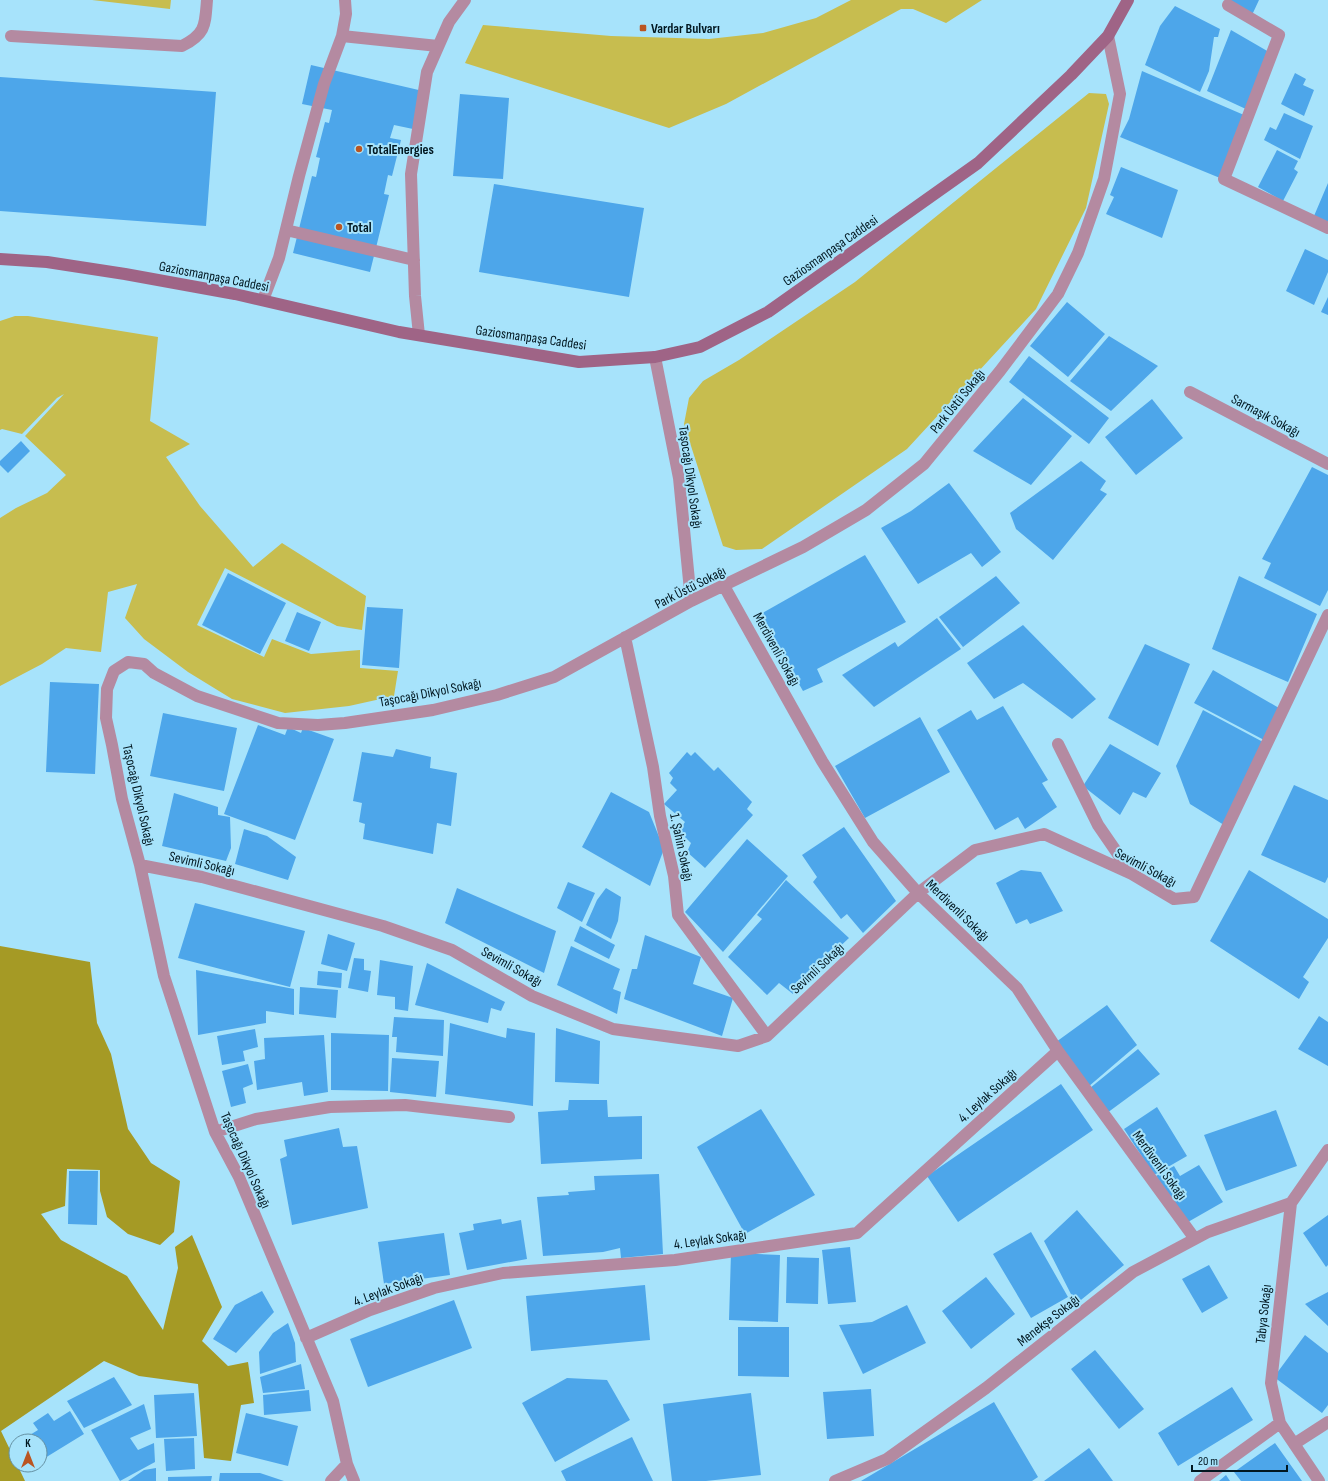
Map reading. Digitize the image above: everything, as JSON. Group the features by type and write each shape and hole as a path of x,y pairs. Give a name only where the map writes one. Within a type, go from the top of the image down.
{"main road":[{"name":"Gaziosmanpaşa Caddesi","path":"0,259 47,262 125,274 263,300 420,335 579,362 655,358 700,347 768,312 978,162 1071,75 1108,36 1128,0"}],"street":[{"path":"11,36 182,46 194,39 204,26 207,0"},
{"path":"263,300 279,258 324,84 342,36 346,14 345,0"},
{"path":"420,335 415,296 411,174 427,72 449,22 465,0"},
{"path":"1228,5 1279,35 1224,179 1328,228"},
{"path":"342,36 438,46"},
{"name":"Park Üstü Sokağı","path":"625,638 691,601 802,547 866,510 924,464 1000,371 1058,294 1078,253 1104,179 1120,94 1108,36"},
{"path":"286,230 414,260"},
{"name":"Taşocağı Dikyol Sokağı","path":"655,358 679,478 691,601"},
{"name":"Sarmaşık Sokağı","path":"1190,392 1328,464"},
{"name":"Merdivenli Sokağı","path":"724,586 822,760 873,842 918,893 1017,988 1058,1051 1195,1239"},
{"name":"Sevimli Sokağı","path":"140,865 202,877 390,928 452,950 532,996 613,1030 738,1046 767,1036 918,893 975,850 1044,834 1132,874 1174,899 1194,897 1328,615"},
{"name":"Taşocağı Dikyol Sokağı","path":"354,1481 347,1464 333,1401 239,1177 215,1132 164,976 140,865 122,799 106,718 107,689 114,671 128,662 144,664 154,673 197,696 278,723 318,725 345,723 433,710 497,694 554,677 625,638"},
{"name":"1. Şahin Sokağı","path":"625,638 653,767 660,816 674,876 678,915 767,1036"},
{"path":"1058,744 1098,825 1132,874"},
{"name":"4. Leylak Sokağı","path":"306,1338 370,1310 434,1288 503,1273 675,1260 857,1233 1058,1051"},
{"path":"215,1132 256,1119 330,1107 405,1105 509,1117"},
{"name":"Tabya Sokağı","path":"1319,1481 1280,1422 1271,1383 1291,1203 1328,1150"},
{"name":"Menekşe Sokağı","path":"835,1481 887,1460 986,1388 1133,1272 1208,1232 1291,1203"},
{"path":"1200,1481 1280,1422"},
{"path":"1294,1444 1328,1422"},
{"path":"330,1481 347,1464"}],"shaded area":[{"path":"92,0 171,0 170,9"},
{"path":"851,0 982,0 946,23 913,9 901,9 726,104 669,128 465,63 483,25 611,36 709,39 763,33 816,18"},
{"path":"1089,93 1106,94 1109,104 1086,208 1036,309 907,449 762,549 736,550 723,546 684,424 689,398 703,381 739,360 855,282"},
{"path":"15,316 28,316 158,337 150,421 190,444 166,457 200,506 253,567 282,543 366,596 362,630 337,626 225,568 197,625 264,657 272,639 311,654 360,650 360,668 398,671 394,696 349,706 285,713 232,699 188,672 144,639 125,618 137,584 108,592 101,652 66,648 42,664 0,686 0,518 16,508 47,493 66,475 25,436 64,394 57,398 22,434 2,429 0,430 0,321"},
{"path":"0,946 90,962 97,1023 111,1054 128,1129 151,1163 180,1181 174,1232 160,1245 128,1234 107,1217 100,1191 100,1170 67,1169 65,1206 41,1214 61,1240 127,1276 163,1330 178,1268 175,1247 192,1235 222,1307 202,1341 228,1366 248,1362 254,1403 241,1405 231,1461 204,1458 198,1384 139,1376 104,1361 1,1431 8,1446 8,1473 21,1473 25,1481 0,1481"}],"building":[{"path":"1226,0 1259,0 1252,15"},
{"path":"1175,6 1220,29 1218,37 1214,37 1209,71 1200,92 1145,65 1160,26"},
{"path":"1231,30 1269,52 1248,110 1207,91"},
{"path":"311,65 423,91 413,129 394,125 390,138 401,140 392,176 388,175 384,194 389,195 370,272 293,253 312,176 316,177 320,158 316,157 325,122 329,123 332,110 302,104"},
{"path":"1142,71 1244,115 1220,178 1120,137 1129,119"},
{"path":"1295,73 1306,79 1303,85 1314,90 1304,116 1281,104"},
{"path":"0,77 216,92 206,226 0,211"},
{"path":"460,94 509,98 503,179 453,176"},
{"path":"1284,113 1313,126 1300,159 1264,140 1270,127 1276,130"},
{"path":"1277,150 1298,161 1294,169 1298,172 1283,201 1258,187"},
{"path":"1121,167 1178,190 1162,238 1106,214 1114,197 1110,195"},
{"path":"1328,183 1328,222 1314,216"},
{"path":"494,184 644,208 629,297 479,272"},
{"path":"1305,249 1328,260 1328,272 1314,305 1286,291"},
{"path":"1328,297 1328,315 1321,312"},
{"path":"1067,302 1105,334 1068,377 1030,346"},
{"path":"1109,336 1158,366 1111,411 1070,381"},
{"path":"1029,356 1109,418 1089,444 1009,382"},
{"path":"1023,398 1072,436 1031,485 973,451"},
{"path":"1152,399 1183,438 1136,475 1105,437"},
{"path":"21,441 30,451 8,473 0,465 0,461"},
{"path":"1081,461 1106,481 1100,490 1107,494 1053,560 1016,529 1010,513"},
{"path":"1312,467 1328,475 1328,590 1320,606 1264,578 1271,563 1262,559"},
{"path":"949,483 1001,552 982,567 971,553 918,584 881,528 911,511"},
{"path":"865,555 906,622 817,669 823,682 803,691 759,615"},
{"path":"228,573 286,603 260,654 202,625"},
{"path":"996,576 1020,603 963,647 939,617"},
{"path":"1239,576 1317,614 1288,682 1212,649"},
{"path":"367,607 403,609 399,668 362,665"},
{"path":"297,612 321,622 309,651 285,641"},
{"path":"937,618 961,649 874,707 842,675 895,642 898,647"},
{"path":"1023,625 1096,699 1072,719 1023,683 994,699 967,663"},
{"path":"1145,644 1190,664 1158,746 1108,718"},
{"path":"1213,670 1279,708 1264,740 1194,703"},
{"path":"50,682 99,684 95,774 46,772"},
{"path":"1003,706 1048,780 1042,783 1057,807 1025,829 1018,817 995,830 937,730 971,710 977,720"},
{"path":"1203,710 1263,742 1224,825 1190,804 1176,766"},
{"path":"163,713 237,728 224,791 150,776"},
{"path":"920,717 950,772 865,818 835,766"},
{"path":"258,725 285,735 288,727 301,733 303,728 334,739 295,840 224,814"},
{"path":"1110,744 1161,773 1146,798 1133,792 1120,815 1083,786"},
{"path":"396,749 431,757 430,768 457,773 451,826 437,823 433,854 363,839 365,824 359,822 362,803 353,801 362,752 393,757"},
{"path":"687,752 691,756 695,752 714,771 718,767 752,802 747,809 753,815 705,868 687,852 691,843 679,831 685,822 664,804 677,790 670,783 673,778 669,773"},
{"path":"1294,785 1328,800 1328,877 1325,883 1261,855"},
{"path":"611,792 649,812 664,849 650,886 582,847"},
{"path":"174,793 218,807 218,815 230,817 231,848 226,861 162,846"},
{"path":"844,827 896,901 863,933 847,914 841,919 813,882 817,877 802,855"},
{"path":"244,829 267,836 296,857 288,880 235,864"},
{"path":"747,839 788,876 723,952 685,912"},
{"path":"1021,870 1041,872 1063,911 1030,924 1027,919 1016,924 996,883"},
{"path":"1249,870 1328,919 1328,938 1303,977 1309,982 1299,999 1210,941"},
{"path":"786,880 849,938 817,968 793,994 779,983 767,995 728,957 762,919 757,915"},
{"path":"568,882 595,893 582,922 557,908"},
{"path":"457,888 556,931 544,973 445,923"},
{"path":"606,888 621,897 618,921 611,939 586,925 597,900"},
{"path":"195,903 305,931 290,987 178,958"},
{"path":"580,926 615,945 609,959 574,941"},
{"path":"328,934 355,943 347,971 321,964"},
{"path":"645,935 701,957 693,984 733,998 722,1036 624,999 632,969 637,969"},
{"path":"571,946 620,969 613,989 621,992 617,1014 557,985"},
{"path":"354,958 364,959 364,970 371,971 368,992 348,988"},
{"path":"380,960 413,966 408,1011 395,1009 395,997 377,995"},
{"path":"427,963 505,1002 501,1011 491,1008 488,1023 415,1005"},
{"path":"196,970 294,989 294,1015 266,1011 266,1023 198,1035"},
{"path":"318,971 342,973 341,988 317,985"},
{"path":"300,987 338,990 336,1018 299,1014"},
{"path":"1107,1005 1137,1045 1088,1087 1056,1042"},
{"path":"1319,1016 1328,1022 1328,1066 1298,1049"},
{"path":"394,1017 444,1020 443,1056 396,1052 397,1037 392,1037"},
{"path":"450,1023 506,1038 507,1028 535,1033 533,1106 445,1094"},
{"path":"556,1028 600,1041 599,1084 555,1082"},
{"path":"255,1029 258,1047 243,1051 245,1061 222,1065 217,1036"},
{"path":"331,1033 389,1035 388,1091 331,1090"},
{"path":"324,1035 328,1092 304,1096 302,1082 257,1090 254,1061 265,1059 264,1038"},
{"path":"1138,1049 1160,1074 1107,1113 1090,1088"},
{"path":"392,1058 439,1061 436,1097 390,1092"},
{"path":"248,1064 253,1084 243,1088 246,1103 231,1107 222,1071"},
{"path":"1061,1084 1093,1130 958,1222 927,1176"},
{"path":"569,1100 607,1100 608,1117 642,1116 642,1159 541,1164 538,1112 568,1110"},
{"path":"1157,1107 1187,1156 1154,1175 1124,1129"},
{"path":"761,1109 815,1195 745,1234 697,1147"},
{"path":"1276,1110 1297,1166 1226,1191 1204,1135"},
{"path":"339,1128 343,1147 357,1146 368,1208 292,1225 280,1159 287,1156 284,1140"},
{"path":"1199,1165 1223,1202 1188,1222 1156,1176 1174,1166 1180,1176"},
{"path":"69,1171 98,1171 97,1225 68,1224"},
{"path":"659,1174 663,1254 621,1258 620,1248 603,1252 543,1256 537,1197 569,1195 568,1192 595,1190 594,1176"},
{"path":"1077,1210 1124,1265 1076,1304 1044,1241"},
{"path":"1328,1215 1328,1265 1326,1267 1303,1233"},
{"path":"501,1219 502,1224 521,1220 527,1259 467,1270 459,1233 474,1230 473,1224"},
{"path":"1031,1232 1068,1297 1031,1318 993,1254"},
{"path":"444,1233 450,1275 384,1284 378,1242"},
{"path":"850,1247 856,1302 828,1304 822,1250"},
{"path":"731,1253 780,1255 778,1322 729,1320"},
{"path":"787,1257 819,1258 818,1304 786,1303"},
{"path":"1209,1265 1228,1298 1202,1313 1182,1279"},
{"path":"986,1277 1015,1314 971,1349 942,1311"},
{"path":"645,1285 650,1340 531,1351 526,1296"},
{"path":"262,1291 274,1312 236,1353 213,1339 235,1305"},
{"path":"1328,1292 1328,1326 1305,1304"},
{"path":"454,1300 472,1348 368,1387 350,1339"},
{"path":"907,1305 926,1343 863,1374 839,1325 872,1322"},
{"path":"288,1323 295,1343 296,1362 260,1374 259,1352 273,1333"},
{"path":"738,1327 789,1327 789,1377 738,1376"},
{"path":"1305,1335 1328,1353 1328,1405 1322,1413 1274,1377"},
{"path":"1095,1350 1144,1409 1119,1429 1071,1369"},
{"path":"301,1364 305,1389 263,1393 260,1377"},
{"path":"114,1377 132,1405 84,1428 67,1401"},
{"path":"567,1378 607,1380 630,1420 555,1462 522,1403"},
{"path":"1232,1387 1253,1420 1178,1466 1158,1433"},
{"path":"871,1389 874,1436 827,1439 823,1392"},
{"path":"309,1390 311,1411 264,1415 263,1395"},
{"path":"194,1393 197,1436 156,1438 154,1395"},
{"path":"751,1393 761,1475 706,1481 672,1481 663,1404"},
{"path":"994,1402 1038,1477 1032,1481 861,1481"},
{"path":"144,1404 151,1429 130,1438 138,1450 154,1443 155,1462 120,1481 91,1430"},
{"path":"70,1411 84,1434 48,1456 48,1433 33,1433 38,1430 33,1423 48,1413 54,1421"},
{"path":"246,1413 298,1426 288,1466 236,1453"},
{"path":"632,1437 653,1481 566,1481 561,1471"},
{"path":"194,1438 195,1469 166,1471 164,1439"},
{"path":"1275,1443 1302,1481 1241,1481 1234,1472"},
{"path":"1089,1448 1113,1481 1044,1481"},
{"path":"156,1468 156,1481 128,1481 144,1470"},
{"path":"220,1473 260,1473 284,1481 219,1481"},
{"path":"1226,1475 1230,1481 1219,1481"},
{"path":"212,1476 211,1481 168,1481 168,1477"}],"place":[{"name":"Vardar Bulvarı","path":"643,28"},
{"name":"TotalEnergies","path":"359,149"},
{"name":"Total","path":"339,227"}]}
